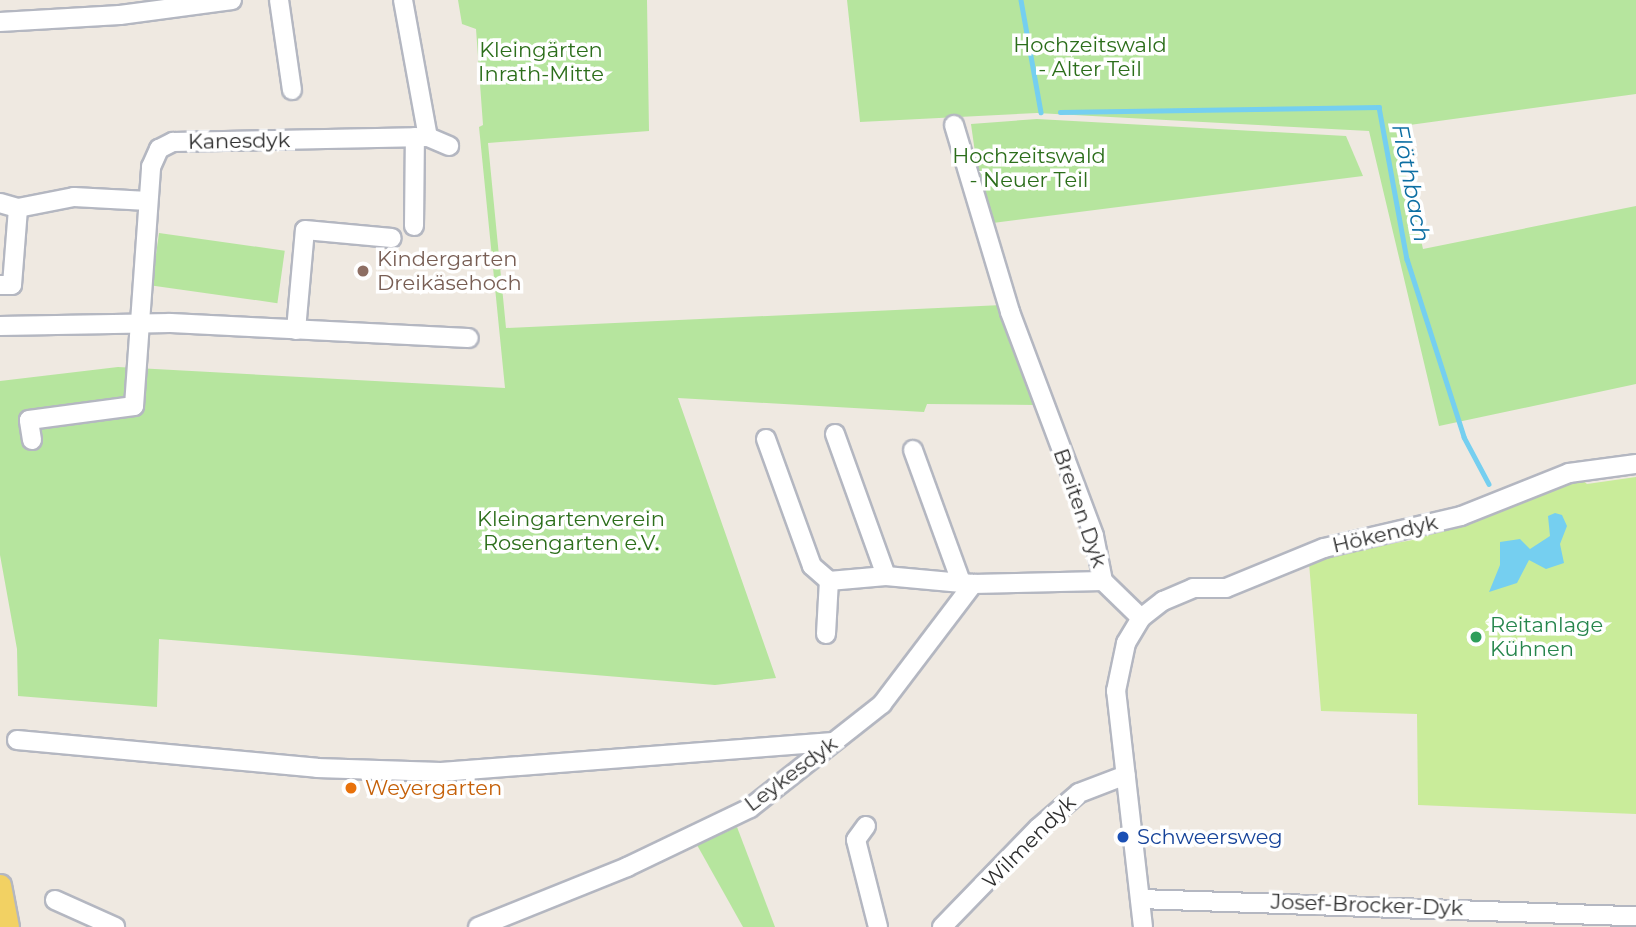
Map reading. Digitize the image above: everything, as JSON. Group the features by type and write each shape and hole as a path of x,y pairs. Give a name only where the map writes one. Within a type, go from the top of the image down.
{"main road":[{"path":"0,885 8,927"}],"street":[{"path":"0,22 120,15 232,0"},
{"path":"279,0 292,90"},
{"path":"403,0 421,137 414,226"},
{"name":"Breiten Dyk","path":"954,125 1010,312 1094,536 1104,581 1141,618"},
{"name":"Kanesdyk","path":"32,440 29,421 134,406 151,167 159,149 173,142 421,137 449,146"},
{"path":"0,203 18,208 74,197 148,201"},
{"path":"0,285 12,285 18,208"},
{"path":"296,330 305,230 392,237"},
{"path":"0,327 139,326 170,323 469,338"},
{"path":"835,434 886,576"},
{"path":"766,439 812,566 828,581 886,576 967,583 1104,581"},
{"path":"913,450 967,583"},
{"name":"Hökendyk","path":"1141,618 1163,601 1193,588 1226,588 1324,548 1461,516 1569,473 1636,464"},
{"path":"826,634 828,581"},
{"name":"Leykesdyk","path":"478,927 627,867 750,808 882,704 967,583"},
{"path":"1141,618 1126,643 1116,691 1143,927"},
{"path":"17,740 317,768 440,772 833,742"},
{"name":"Wilmendyk","path":"942,927 1038,828 1079,793 1126,775"},
{"path":"866,826 856,841 878,927"},
{"name":"Josef-Brocker-Dyk","path":"1140,898 1516,918 1537,915 1636,916"},
{"path":"55,900 115,927"}],"green space":[{"name":"Kleingartenverein Rosengarten e.V.","path":"458,0 647,0 649,131 488,143 506,328 1002,305 1038,405 927,404 924,412 678,398 776,678 715,685 159,639 157,707 18,696 17,649 0,555 0,381 118,367 505,388 479,127 483,125 476,29 462,24"},
{"name":"Hochzeitswald - Alter Teil","path":"847,0 1636,0 1636,94 1395,127 1423,249 1636,206 1636,384 1439,426 1369,131 1037,113 860,122"},
{"name":"Hochzeitswald - Neuer Teil","path":"1037,119 1346,136 1363,176 985,224 971,124"},
{"path":"159,233 285,251 277,303 152,285"},
{"name":"Reitanlage Kühnen","path":"1636,477 1636,814 1418,805 1417,714 1321,711 1309,563 1327,555 1413,540 1581,479 1587,484"},
{"path":"737,827 775,927 743,927 697,845"}],"water":[{"path":"1555,513 1562,515 1567,526 1560,544 1564,563 1546,569 1529,560 1517,583 1489,592 1500,565 1500,542 1520,539 1530,549 1550,536 1548,516"}],"waterway":[{"name":"Flöthbach","path":"1021,0 1041,112"},
{"name":"Flöthbach","path":"1060,112 1379,107 1407,259 1464,437 1489,484"}],"place":[{"name":"Kindergarten Dreikäsehoch","path":"363,271"},
{"name":"Reitanlage Kühnen","path":"1476,637"},
{"name":"Weyergarten","path":"351,788"},
{"name":"Schweersweg","path":"1123,837"}],"park label":[{"name":"Kleingärten Inrath-Mitte","path":"541,62"}]}
